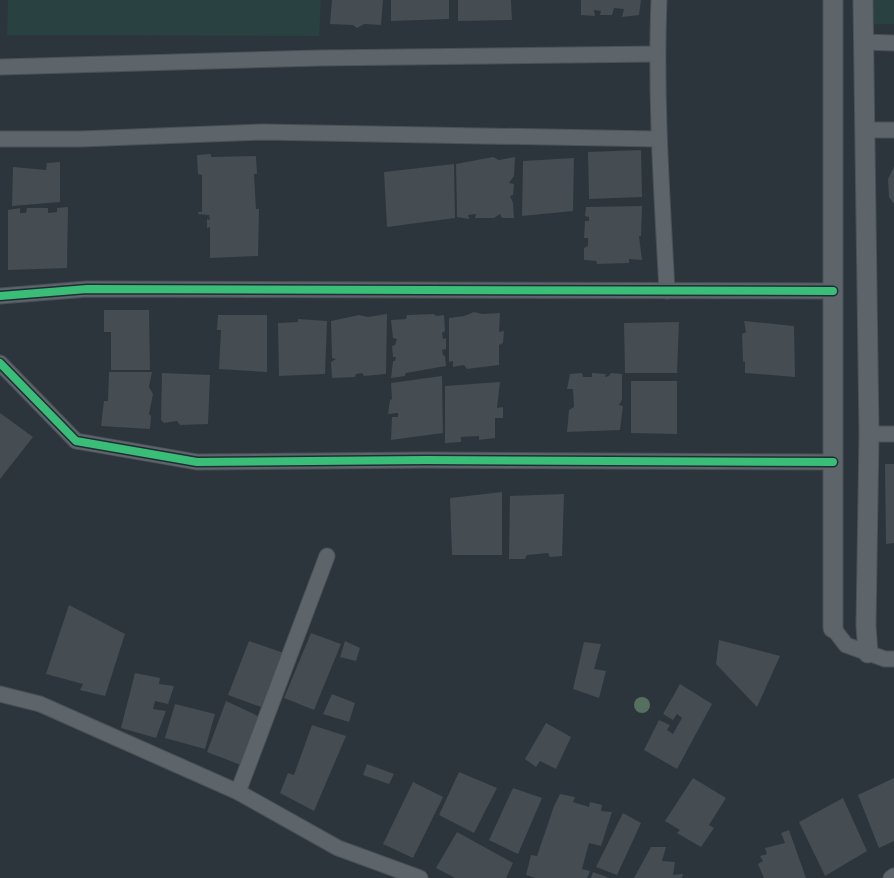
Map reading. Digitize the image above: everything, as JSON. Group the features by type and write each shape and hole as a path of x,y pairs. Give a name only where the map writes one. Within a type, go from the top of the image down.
{"street":[{"path":"659,0 656,54 658,139 667,291"},
{"path":"833,0 833,628 846,645 885,659 894,659"},
{"path":"863,0 869,434 866,626 868,653"},
{"path":"863,42 894,42"},
{"path":"0,67 319,58 656,54"},
{"path":"864,130 894,130"},
{"path":"0,139 80,139 263,132 658,139"},
{"path":"0,296 87,289 833,292"},
{"path":"0,363 76,442 197,462 436,460 833,462"},
{"path":"869,434 894,434"},
{"path":"238,792 327,556"},
{"path":"0,694 40,704 238,792 338,848 420,878"}],"green space":[{"path":"8,0 321,0 319,36 7,35"},
{"path":"872,0 894,0 894,24 873,24"}],"building":[{"path":"332,0 383,0 381,25 364,24 357,28 353,25 330,24"},
{"path":"391,0 449,0 449,19 391,21"},
{"path":"458,0 511,0 512,20 458,21"},
{"path":"581,0 641,0 639,15 622,17 624,9 614,8 612,15 600,15 601,11 594,10 595,16 581,15"},
{"path":"641,150 642,197 589,199 588,152"},
{"path":"211,154 211,157 256,156 257,174 254,174 256,209 259,209 258,256 210,258 210,227 207,228 207,219 210,220 209,215 198,214 198,212 202,212 202,175 198,174 197,155"},
{"path":"493,157 499,160 515,157 514,176 509,183 514,184 513,195 510,196 513,203 514,218 502,218 500,214 494,218 475,218 476,214 468,215 469,219 457,217 456,164"},
{"path":"574,158 573,211 522,216 523,161"},
{"path":"60,162 60,202 12,206 13,167 46,170 47,163"},
{"path":"454,164 455,218 387,227 384,172"},
{"path":"894,167 894,204 889,197 888,179"},
{"path":"642,206 641,236 639,236 642,260 629,259 629,263 597,264 596,261 584,260 584,248 588,246 588,238 584,238 585,221 589,221 589,217 585,216 586,207"},
{"path":"68,207 67,268 8,270 8,210 20,208 20,213 26,213 27,208 48,208 48,213 57,212 57,208"},
{"path":"104,310 149,310 150,370 111,370 111,332 104,332"},
{"path":"474,312 482,314 500,313 499,332 504,331 503,343 499,345 499,365 467,369 464,365 453,367 453,361 449,362 449,318 464,316"},
{"path":"387,314 386,374 364,376 362,373 356,374 355,377 332,378 331,362 336,359 332,358 331,321 359,315 368,317"},
{"path":"434,314 436,316 444,315 445,331 442,333 443,339 446,338 446,349 442,350 446,366 406,373 405,376 391,378 393,361 395,361 396,357 393,357 392,346 395,345 397,339 393,338 391,320 406,319 407,315"},
{"path":"218,315 267,315 267,372 219,369 221,330 217,330"},
{"path":"298,319 327,321 325,374 279,376 278,323 298,322"},
{"path":"744,321 794,326 795,377 745,373 742,334 746,332"},
{"path":"679,322 677,373 625,373 624,323"},
{"path":"109,372 152,372 149,387 153,394 149,414 151,416 150,429 101,426 104,401 108,401"},
{"path":"162,373 210,375 208,424 180,425 177,421 164,423 161,420"},
{"path":"582,373 583,377 592,377 592,373 606,374 605,377 611,373 622,374 622,400 619,405 623,406 620,430 567,432 569,410 574,407 573,389 567,389 570,374"},
{"path":"442,376 443,433 391,440 392,417 398,417 398,413 388,414 390,400 392,399 391,383"},
{"path":"631,381 677,381 677,434 631,433"},
{"path":"500,382 497,408 503,407 503,418 495,418 495,438 479,440 479,436 461,437 461,442 445,443 445,386"},
{"path":"0,413 33,437 0,479"},
{"path":"885,464 894,464 894,543 886,544"},
{"path":"502,492 502,555 452,555 450,498"},
{"path":"564,494 562,556 550,557 548,553 527,555 525,559 509,559 510,496"},
{"path":"69,605 125,634 105,696 80,690 83,684 46,674"},
{"path":"311,633 341,644 314,710 284,698"},
{"path":"719,640 780,656 757,707 716,664"},
{"path":"249,641 284,653 261,707 228,695"},
{"path":"345,641 360,648 356,661 340,657"},
{"path":"584,642 601,644 594,669 606,671 599,698 573,689"},
{"path":"135,673 160,678 159,684 174,686 168,704 155,701 153,709 166,711 156,738 121,728"},
{"path":"680,684 712,704 677,769 644,750 659,720 670,725 667,730 673,734 682,718 677,714 673,720 663,714"},
{"path":"332,694 355,703 349,722 323,714"},
{"path":"226,701 260,717 241,765 207,752"},
{"path":"175,704 215,714 205,749 165,738"},
{"path":"546,723 571,737 556,769 540,761 536,767 525,759"},
{"path":"312,725 346,736 314,811 280,793 288,773 294,775"},
{"path":"367,764 394,774 389,784 363,775"},
{"path":"459,772 497,788 474,833 439,815"},
{"path":"693,778 726,798 709,825 714,828 701,847 677,833 680,830 665,821"},
{"path":"894,778 894,841 879,848 858,795"},
{"path":"413,782 443,797 413,858 383,844"},
{"path":"513,788 542,798 518,854 489,840"},
{"path":"560,794 575,797 573,802 589,807 590,802 602,805 601,811 612,812 601,846 589,843 582,869 590,871 587,878 536,878 526,875 531,855 537,856"},
{"path":"843,798 867,851 825,876 799,822"},
{"path":"623,813 641,823 617,875 596,867"},
{"path":"789,830 806,878 764,878 758,864 763,861 760,856 767,854 765,848 785,843 781,833"},
{"path":"457,832 513,863 506,878 455,878 436,868"},
{"path":"651,847 666,847 662,861 675,862 673,875 683,874 682,878 634,878"},
{"path":"593,872 610,878 591,878"}],"cycle path":[{"path":"0,296 87,289 833,291"},
{"path":"0,363 76,441 197,462 426,460 833,462"}]}
